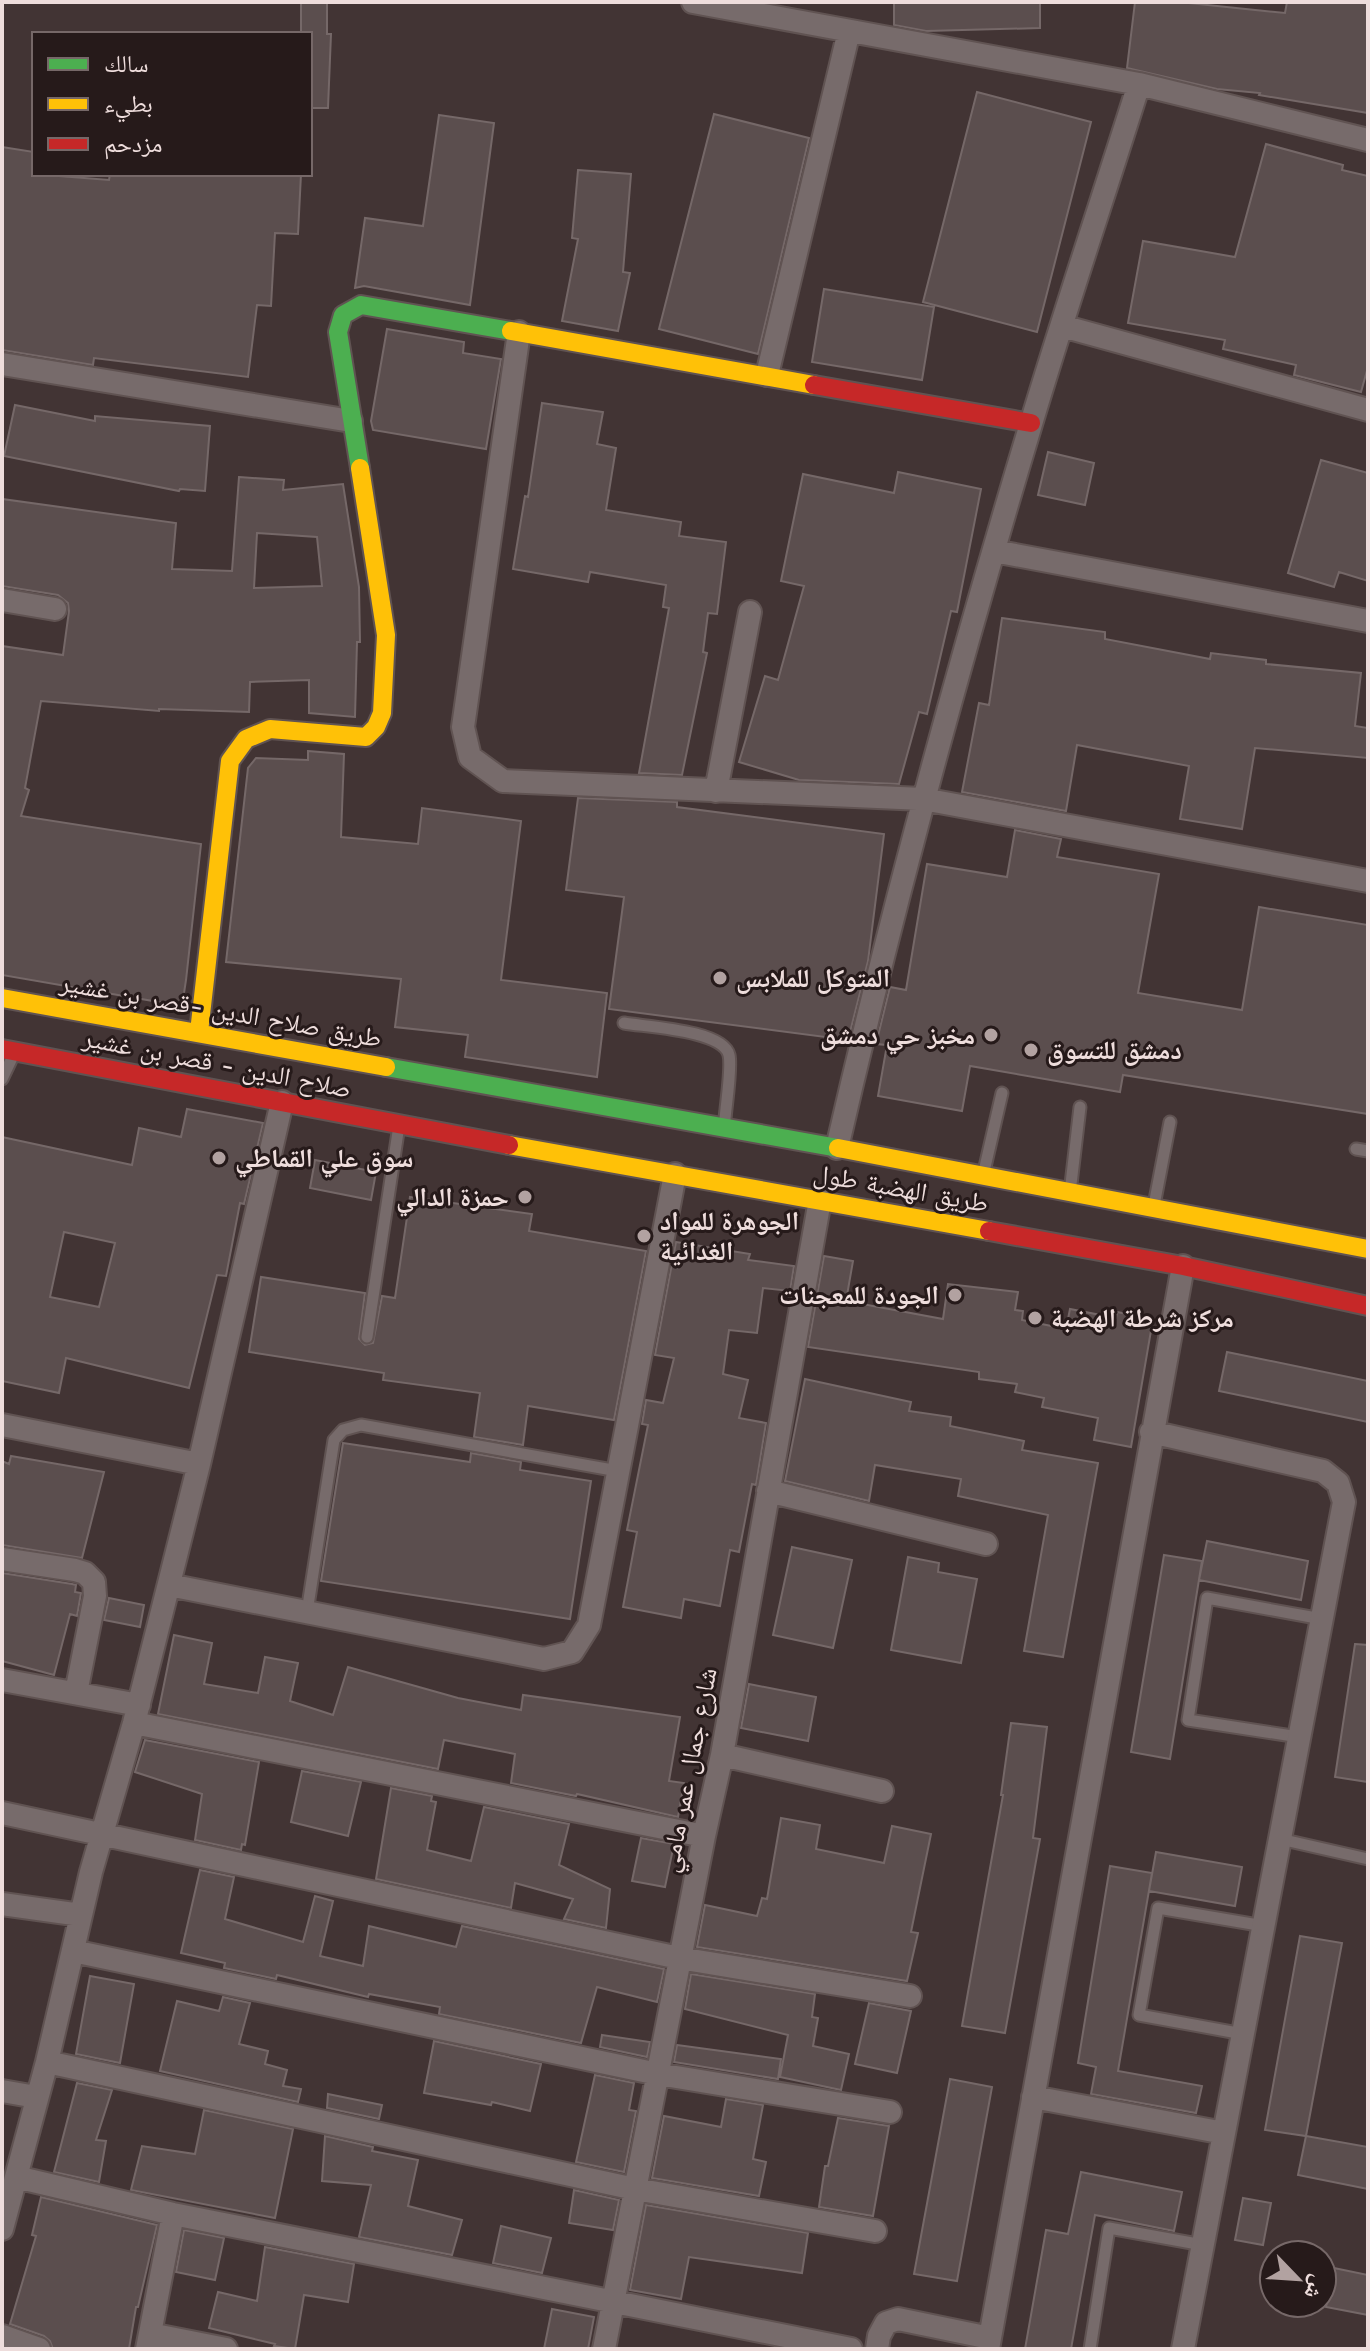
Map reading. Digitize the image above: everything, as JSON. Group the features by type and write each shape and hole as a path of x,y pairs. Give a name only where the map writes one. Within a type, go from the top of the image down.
{"main road":[{"path":"199,1032 230,761 246,739 270,729 366,737 376,727 382,713 386,635 338,332 343,315 361,305 1031,423"},
{"name":"طريق صلاح الدين -قصر بن غشير","path":"2,998 430,1074"},
{"name":"صلاح الدين - قصر بن غشير","path":"8,1050 423,1129"},
{"name":"طريق الهضبة طول","path":"430,1074 1368,1249"},
{"name":"طريق الهضبة طول","path":"423,1129 1183,1266 1368,1306"}],"street":[{"path":"693,2 1139,84 1368,140"},
{"path":"767,375 849,31"},
{"path":"837,1148 879,966 923,799 1031,423 1139,84"},
{"path":"1062,326 1368,410"},
{"path":"519,332 463,727 470,757 503,781 923,799 1368,881"},
{"path":"2,364 351,421"},
{"path":"994,551 1368,621"},
{"path":"2,600 55,609"},
{"path":"716,791 750,612"},
{"path":"2,2229 47,2062 81,1915 137,1714 199,1464 282,1102"},
{"path":"169,1585 544,1659 572,1652 589,1625 675,1174"},
{"name":"شارع جمال عمر مامي","path":"604,2349 679,1958 722,1755 820,1200"},
{"path":"877,2349 886,2323 898,2319 989,2344 1183,1266"},
{"path":"2,1425 199,1464"},
{"path":"1151,1432 1323,1471 1338,1483 1344,1502 1183,2349"},
{"path":"768,1491 986,1544"},
{"path":"2,1559 75,1570 85,1573 94,1582 95,1596 76,1693"},
{"path":"2,1680 76,1693 137,1714 704,1836"},
{"path":"722,1755 882,1791"},
{"path":"2,1813 679,1958 910,1996"},
{"path":"2,1904 81,1915"},
{"path":"73,1951 658,2074 890,2112"},
{"path":"47,2062 635,2189 875,2231"},
{"path":"2,2091 36,2097"},
{"path":"1033,2097 1224,2133"},
{"path":"16,2177 173,2214 851,2349"},
{"path":"173,2214 149,2342 226,2349"},
{"path":"2,2336 39,2349"}],"lane":[{"path":"624,1023 698,1034 720,1041 729,1055 724,1127"},
{"path":"2,1079 8,1050"},
{"path":"983,1176 1002,1093"},
{"path":"1070,1192 1080,1107"},
{"path":"1153,1208 1170,1122"},
{"path":"367,1337 399,1124"},
{"path":"307,1612 334,1440 343,1430 361,1425 618,1471"},
{"path":"1299,1737 1188,1720 1207,1598 1322,1619"},
{"path":"1280,1839 1368,1859"},
{"path":"1243,2034 1139,2015 1158,1908 1264,1926"},
{"path":"1090,2349 1109,2228 1203,2245"}],"building":[{"path":"301,2 327,2 327,34 331,34 328,108 312,108 312,32 301,32"},
{"path":"894,2 1040,2 1040,28 926,31 894,25"},
{"path":"1135,2 1179,2 1285,13 1287,2 1368,2 1368,113 1260,93 1217,89 1127,68"},
{"path":"977,92 1091,122 1037,332 923,302"},
{"path":"714,114 809,138 758,354 659,329"},
{"path":"439,115 494,123 470,305 364,286 355,288 365,218 423,226"},
{"path":"1266,144 1343,165 1342,170 1368,176 1368,367 1361,392 1294,375 1296,365 1223,349 1225,340 1128,323 1143,241 1235,257"},
{"path":"2,147 32,152 32,176 109,180 110,176 301,176 298,234 275,233 271,306 257,305 248,377 94,358 93,365 2,350"},
{"path":"578,170 631,174 623,272 630,273 618,331 562,321 578,239 572,238"},
{"path":"824,289 934,307 922,380 812,362"},
{"path":"387,329 464,342 463,353 501,359 486,449 373,430 371,421"},
{"path":"542,403 603,412 597,444 616,448 606,510 681,522 679,536 726,542 717,614 708,613 703,652 707,653 682,775 639,773 669,608 663,607 666,585 590,572 588,582 513,569"},
{"path":"15,405 95,421 95,416 210,426 205,491 179,491 4,456"},
{"path":"1048,452 1094,463 1085,505 1038,495"},
{"path":"1321,460 1368,473 1368,581 1339,572 1334,587 1288,573"},
{"path":"898,472 981,489 957,612 951,611 927,714 919,712 899,784 799,780 739,762 765,676 778,680 804,586 781,581 803,474 894,493"},
{"path":"239,477 284,480 283,490 343,484 359,587 360,642 357,642 355,717 309,713 309,680 250,682 249,712 159,711 41,701 25,788 29,790 21,816 201,844 186,980 182,1006 2,975 2,646 63,655 69,611 68,603 58,595 2,586 2,499 176,523 172,569 232,571","holes":["257,533 317,537 322,586 254,588"]},
{"path":"1002,618 1105,632 1105,639 1210,659 1211,653 1266,660 1266,664 1361,673 1355,726 1368,728 1368,758 1255,748 1242,829 1180,819 1189,766 1077,745 1066,811 962,792 979,703 989,705"},
{"path":"308,751 344,754 341,837 418,844 422,808 521,821 501,980 607,993 597,1077 465,1057 468,1035 395,1027 401,979 226,962 248,768 256,758 308,760"},
{"path":"578,798 677,802 677,807 884,834 868,961 848,1040 609,1009 624,897 566,890"},
{"path":"1015,830 1061,839 1057,857 1159,874 1138,993 1242,1010 1259,907 1368,925 1368,1114 1123,1075 1120,1092 970,1066 962,1111 878,1096 887,1045 876,1044 890,987 906,990 927,864 1007,877"},
{"path":"187,1109 263,1123 244,1204 240,1203 226,1276 217,1275 189,1388 66,1358 59,1393 2,1381 2,1137 132,1165 139,1128 181,1137","holes":["64,1232 115,1243 99,1307 50,1297"]},
{"path":"315,1160 376,1172 371,1200 310,1188"},
{"path":"410,1197 532,1214 529,1231 646,1251 614,1420 528,1406 523,1445 474,1437 480,1393 383,1380 384,1373 249,1352 261,1277 365,1293 359,1339 365,1345 373,1343 382,1296 395,1298"},
{"path":"676,1242 750,1254 748,1260 794,1266 790,1291 763,1288 757,1333 729,1330 723,1374 748,1380 739,1418 766,1423 756,1485 752,1484 739,1552 730,1550 720,1606 684,1599 681,1618 623,1607 637,1532 627,1530 648,1425 642,1424 646,1400 663,1403 674,1358 655,1355"},
{"path":"824,1256 853,1261 846,1301 943,1319 948,1284 1018,1292 1015,1310 1023,1311 1022,1320 1066,1329 1070,1309 1116,1318 1117,1312 1153,1319 1131,1447 1094,1440 1098,1418 1042,1407 1044,1398 1015,1392 1017,1384 979,1379 979,1372 808,1347"},
{"path":"1227,1352 1368,1381 1368,1422 1219,1391"},
{"path":"805,1379 911,1402 909,1411 951,1417 950,1426 1024,1441 1022,1450 1098,1463 1063,1657 1024,1651 1048,1515 958,1496 961,1479 875,1465 869,1501 785,1481"},
{"path":"343,1443 470,1462 471,1453 521,1462 520,1470 591,1481 570,1619 321,1581"},
{"path":"11,1456 104,1472 82,1558 2,1545 2,1461 9,1464"},
{"path":"1207,1541 1308,1561 1301,1600 1199,1580"},
{"path":"792,1547 852,1560 833,1648 773,1635"},
{"path":"1164,1555 1202,1561 1170,1759 1131,1752"},
{"path":"908,1557 939,1563 938,1572 977,1579 961,1663 891,1650"},
{"path":"2,1573 76,1585 75,1592 81,1593 77,1616 70,1614 54,1675 2,1661"},
{"path":"109,1598 144,1605 140,1627 104,1620"},
{"path":"174,1635 212,1643 204,1684 258,1693 265,1657 298,1663 290,1701 333,1715 348,1667 458,1698 521,1710 523,1695 680,1717 669,1781 684,1783 678,1817 511,1783 515,1754 444,1740 438,1769 158,1714"},
{"path":"1355,1644 1368,1645 1368,1782 1335,1777"},
{"path":"749,1684 816,1697 808,1741 741,1728"},
{"path":"1011,1723 1047,1727 1033,1838 1040,1839 1005,2033 962,2026 1003,1795"},
{"path":"145,1740 259,1762 245,1845 242,1844 241,1850 195,1840 202,1794 135,1772"},
{"path":"302,1771 361,1782 348,1836 291,1822"},
{"path":"391,1788 432,1796 431,1801 436,1802 427,1850 471,1861 484,1807 569,1824 559,1865 610,1889 606,1928 564,1919 573,1899 515,1883 511,1908 376,1879"},
{"path":"781,1818 820,1825 816,1849 884,1863 892,1826 931,1834 911,1932 918,1933 907,1981 697,1947 705,1905 757,1916 762,1898 767,1899"},
{"path":"641,1838 674,1844 665,1887 632,1881"},
{"path":"1156,1852 1242,1867 1235,1906 1149,1891"},
{"path":"1110,1866 1152,1873 1118,2071 1202,2086 1196,2113 1091,2094 1096,2067 1078,2063"},
{"path":"200,1870 234,1877 225,1919 303,1942 315,1896 333,1901 320,1956 363,1966 369,1926 456,1947 462,1926 664,1969 657,2002 597,1987 581,2043 439,2014 440,2007 369,1994 368,1997 277,1975 276,1979 224,1968 225,1963 181,1953"},
{"path":"1300,1936 1342,1943 1306,2136 1265,2130"},
{"path":"691,1974 815,1994 812,2017 818,2018 813,2046 849,2054 841,2090 780,2077 788,2035 685,2009"},
{"path":"90,1976 134,1984 120,2063 76,2054"},
{"path":"223,1997 250,2003 239,2044 268,2051 265,2064 287,2070 283,2086 301,2089 298,2102 160,2071 177,2001 219,2011"},
{"path":"869,2003 911,2011 897,2073 855,2064"},
{"path":"602,2035 650,2042 647,2057 600,2047"},
{"path":"434,2041 541,2064 530,2111 492,2102 491,2105 424,2093"},
{"path":"677,2045 781,2059 778,2079 674,2062"},
{"path":"595,2075 634,2083 629,2110 636,2111 624,2172 576,2162"},
{"path":"950,2079 992,2087 957,2281 914,2274"},
{"path":"77,2083 112,2090 96,2140 106,2141 99,2182 54,2172"},
{"path":"328,2094 382,2105 379,2119 327,2108"},
{"path":"726,2099 763,2105 753,2159 766,2162 759,2196 652,2178 664,2116 721,2127"},
{"path":"204,2110 293,2129 275,2218 131,2190 142,2146 195,2154"},
{"path":"838,2118 889,2126 873,2216 819,2207 825,2166 828,2166"},
{"path":"325,2136 373,2147 372,2151 418,2160 408,2206 462,2220 452,2255 359,2237 371,2185 322,2181"},
{"path":"1306,2136 1368,2147 1368,2189 1298,2175"},
{"path":"1081,2172 1182,2192 1174,2231 1095,2215 1071,2349 1025,2349 1046,2230 1068,2234"},
{"path":"574,2190 619,2200 613,2230 569,2223"},
{"path":"41,2197 157,2225 136,2307 129,2349 53,2349 44,2336 10,2324 36,2236 32,2235"},
{"path":"1243,2198 1271,2203 1264,2239 1258,2239 1258,2244 1235,2240"},
{"path":"646,2205 808,2233 802,2273 689,2257 681,2299 630,2290"},
{"path":"501,2226 551,2238 542,2273 493,2263"},
{"path":"184,2230 224,2238 215,2280 176,2272"},
{"path":"265,2247 354,2264 348,2302 304,2295 295,2349 209,2328 218,2292 257,2301"},
{"path":"1338,2269 1368,2275 1368,2315 1338,2309"},
{"path":"552,2309 594,2317 588,2349 544,2349"}],"traffic: fast":[{"path":"360,468 338,332 343,315 361,305 511,331"},
{"path":"386,1067 838,1148"}],"traffic: slow":[{"path":"511,331 814,385"},
{"path":"199,1032 230,761 246,739 270,729 366,737 376,727 382,713 386,635 360,468"},
{"path":"2,998 386,1067"},
{"path":"509,1145 989,1231"},
{"path":"838,1148 1368,1249"}],"traffic: jam":[{"path":"814,385 1031,423"},
{"path":"2,1049 509,1145"},
{"path":"989,1231 1183,1266 1368,1306"}],"place":[{"name":"المتوكل للملابس","path":"720,978"},
{"name":"مخبز حي دمشق","path":"991,1035"},
{"name":"دمشق للتسوق","path":"1031,1050"},
{"name":"سوق علي القماطي","path":"219,1158"},
{"name":"حمزة الدالي","path":"525,1197"},
{"name":"الجوهرة للمواد الغدائية","path":"644,1236"},
{"name":"الجودة للمعجنات","path":"955,1295"},
{"name":"مركز شرطة الهضبة","path":"1035,1318"}]}
